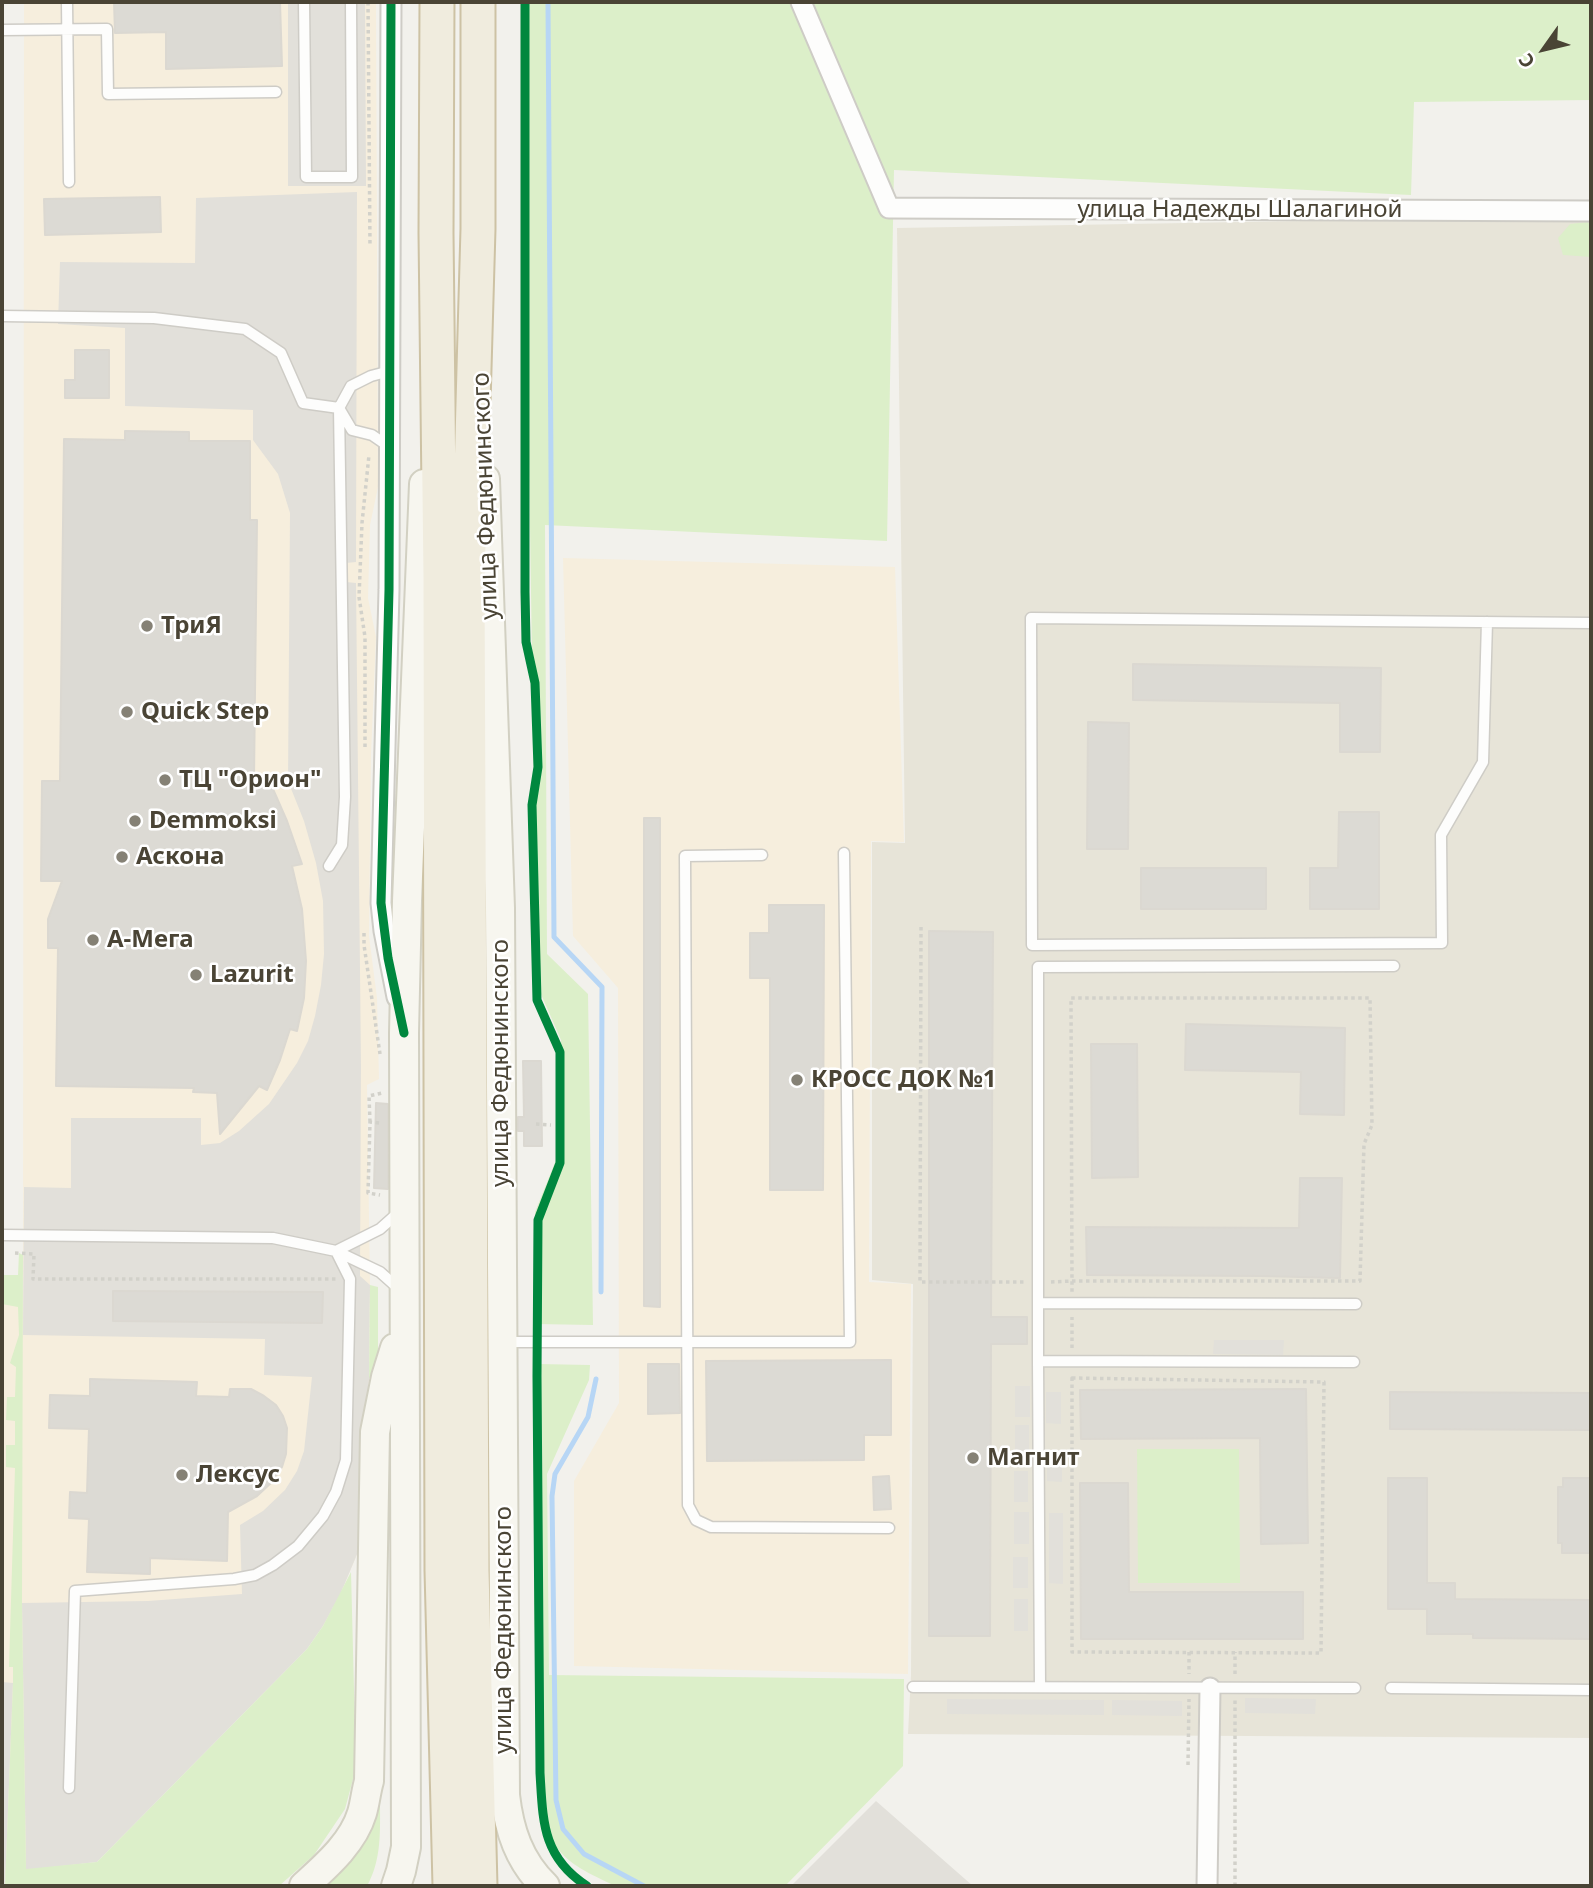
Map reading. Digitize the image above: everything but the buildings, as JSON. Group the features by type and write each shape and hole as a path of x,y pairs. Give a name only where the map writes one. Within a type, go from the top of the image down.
{"highway":[{"name":"улица Федюнинского","path":"437,2 436,233 440,577 457,1570"},
{"name":"улица Федюнинского","path":"457,1570 468,578 478,229 478,2"},
{"path":"450,1886 457,1570"},
{"path":"457,1570 480,1886"}],"main road":[{"name":"улица Федюнинского","path":"478,229 500,908 505,1795 514,1840 524,1860 545,1886"},
{"name":"улица Федюнинского","path":"396,1886 406,1847 404,1033 407,901 436,233"},
{"path":"304,1886 349,1839 361,1815 369,1781 375,1432 404,1306"}],"street":[{"path":"391,2 391,448 382,903 388,958 404,1033"},
{"name":"улица Надежды Шалагиной","path":"801,2 889,208 1591,211"},
{"path":"1207,1886 1210,1688"}],"lane":[{"path":"67,2 69,182"},
{"path":"304,2 306,177 352,177 351,2"},
{"path":"2,30 107,29 108,93 276,92"},
{"path":"2,316 154,318 245,329 281,353 303,403 339,408"},
{"path":"329,866 342,845 345,797 339,408 351,386 370,376 390,371"},
{"path":"339,408 352,430 372,435 391,448"},
{"path":"1487,622 1483,762 1441,835 1442,943 1032,945 1031,618 1487,622 1591,623"},
{"path":"503,1342 850,1342 845,853"},
{"path":"762,855 685,856 688,1505 696,1520 711,1527 888,1528"},
{"path":"1040,1686 1038,967 1394,966"},
{"path":"336,1251 380,1229 405,1207"},
{"path":"2,1236 274,1238 336,1251 380,1272 404,1306"},
{"path":"69,1788 75,1591 234,1579 255,1575 298,1546 323,1516 336,1492 346,1460 350,1279 336,1251"},
{"path":"1039,1303 1356,1304"},
{"path":"1038,1361 1354,1362"},
{"path":"913,1687 1356,1688"},
{"path":"1391,1688 1591,1690"}],"path":[{"path":"368,2 370,252"},
{"path":"365,758 365,637 359,597 362,523 372,435"},
{"path":"364,932 380,1060"},
{"path":"1072,1378 1324,1382 1321,1653 1072,1651 1071,998 1370,998 1372,1125 1364,1144 1360,1281"},
{"path":"380,1229 380,1194 368,1193 369,1096 382,1094 381,1082"},
{"path":"370,1122 379,1122"},
{"path":"536,1124 556,1123 560,1135"},
{"path":"15,1253 34,1254 33,1279 350,1279"},
{"path":"1235,1652 1235,1886"}],"shaded area":[{"path":"24,2 376,2 378,487 370,525 368,598 376,637 371,754 369,936 377,998 379,1079 367,1085 369,1379 358,1552 340,1595 323,1626 58,1886 2,1886 2,1291 23,1291"},
{"path":"288,2 365,2 366,186 288,186"},
{"path":"357,192 356,562 346,563 346,582 356,583 361,1067 360,1276 370,1285 369,1379 358,1552 340,1595 307,1649 97,1862 26,1870 22,1603 148,1601 242,1594 240,1525 263,1511 285,1490 297,1471 304,1451 312,1377 264,1375 265,1339 23,1335 24,1187 71,1188 71,1118 201,1118 201,1145 220,1143 239,1131 269,1104 297,1063 308,1041 321,985 324,954 323,901 316,863 304,821 288,781 290,513 278,474 253,440 253,410 125,406 125,328 58,324 60,262 195,263 196,198"},
{"path":"1591,216 1591,1738 908,1734 911,1675 913,1284 872,1280 872,842 905,843 897,228"},
{"path":"563,558 895,567 904,842 871,841 869,1282 911,1284 908,1674 574,1666 574,1481 619,1403 618,988 573,936"},
{"path":"1214,1340 1284,1340 1283,1355 1213,1354"},
{"path":"1015,1386 1030,1386 1030,1417 1015,1417"},
{"path":"1046,1392 1061,1392 1061,1424 1046,1423"},
{"path":"1015,1425 1029,1425 1029,1457 1015,1456"},
{"path":"1047,1450 1062,1450 1062,1482 1047,1481"},
{"path":"1014,1471 1028,1471 1028,1502 1014,1502"},
{"path":"1014,1512 1029,1512 1029,1544 1014,1544"},
{"path":"1049,1513 1063,1513 1063,1584 1049,1583"},
{"path":"1013,1557 1028,1557 1028,1588 1013,1588"},
{"path":"1014,1599 1028,1599 1028,1631 1014,1631"},
{"path":"2,1682 13,1683 5,1886 2,1886"},
{"path":"1245,1698 1316,1699 1315,1714 1245,1713"},
{"path":"947,1699 1104,1700 1104,1715 947,1714"},
{"path":"1112,1700 1182,1701 1182,1716 1112,1715"},
{"path":"876,1801 973,1886 791,1886"}],"green space":[{"path":"522,2 1591,2 1591,100 1414,102 1411,195 894,170 887,541 545,525 547,954 588,994 593,1325 536,1324 535,1212 560,1150 561,1040 537,985"},
{"path":"1570,224 1591,224 1591,257 1563,255 1558,238"},
{"path":"19,1253 23,1255 22,1603 26,1869 97,1862 307,1649 323,1626 351,1572 356,1768 345,1809 314,1855 279,1886 5,1886 13,1682 13,1667 9,1667 15,1468 6,1467 6,1445 15,1445 15,1421 6,1420 7,1397 15,1397 16,1367 10,1363 19,1335 18,1307 2,1304 2,1275 18,1275"},
{"path":"370,1285 378,1287 378,1363 369,1379"},
{"path":"538,1364 590,1365 589,1380 547,1474 549,1675 904,1679 903,1766 785,1886 616,1886 581,1869 559,1850 552,1839 546,1825 539,1786 534,1601"},
{"path":"1137,1449 1239,1449 1240,1583 1138,1583"},
{"path":"380,1800 378,1855 367,1886 321,1886 366,1828"}],"waterway":[{"path":"548,2 554,937 602,987 601,1292"},
{"path":"596,1379 588,1417 555,1474 552,1496 556,1800 563,1829 584,1854 644,1886"}],"cycle path":[{"path":"391,2 389,590 381,903 388,958 404,1033"},
{"path":"525,2 525,592 526,642 535,683 538,767 532,805 537,1000 560,1052 560,1163 538,1220 540,1773 544,1822 553,1850 572,1875 587,1886"}],"place":[{"name":"ТриЯ","path":"147,626"},
{"name":"Quick Step","path":"127,712"},
{"name":"ТЦ \"Орион\"","path":"165,780"},
{"name":"Demmoksi","path":"135,821"},
{"name":"Аскона","path":"122,857"},
{"name":"А-Мега","path":"93,940"},
{"name":"Lazurit","path":"196,975"},
{"name":"КРОСС ДОК №1","path":"797,1080"},
{"name":"Магнит","path":"973,1458"},
{"name":"Лексус","path":"182,1475"}]}
